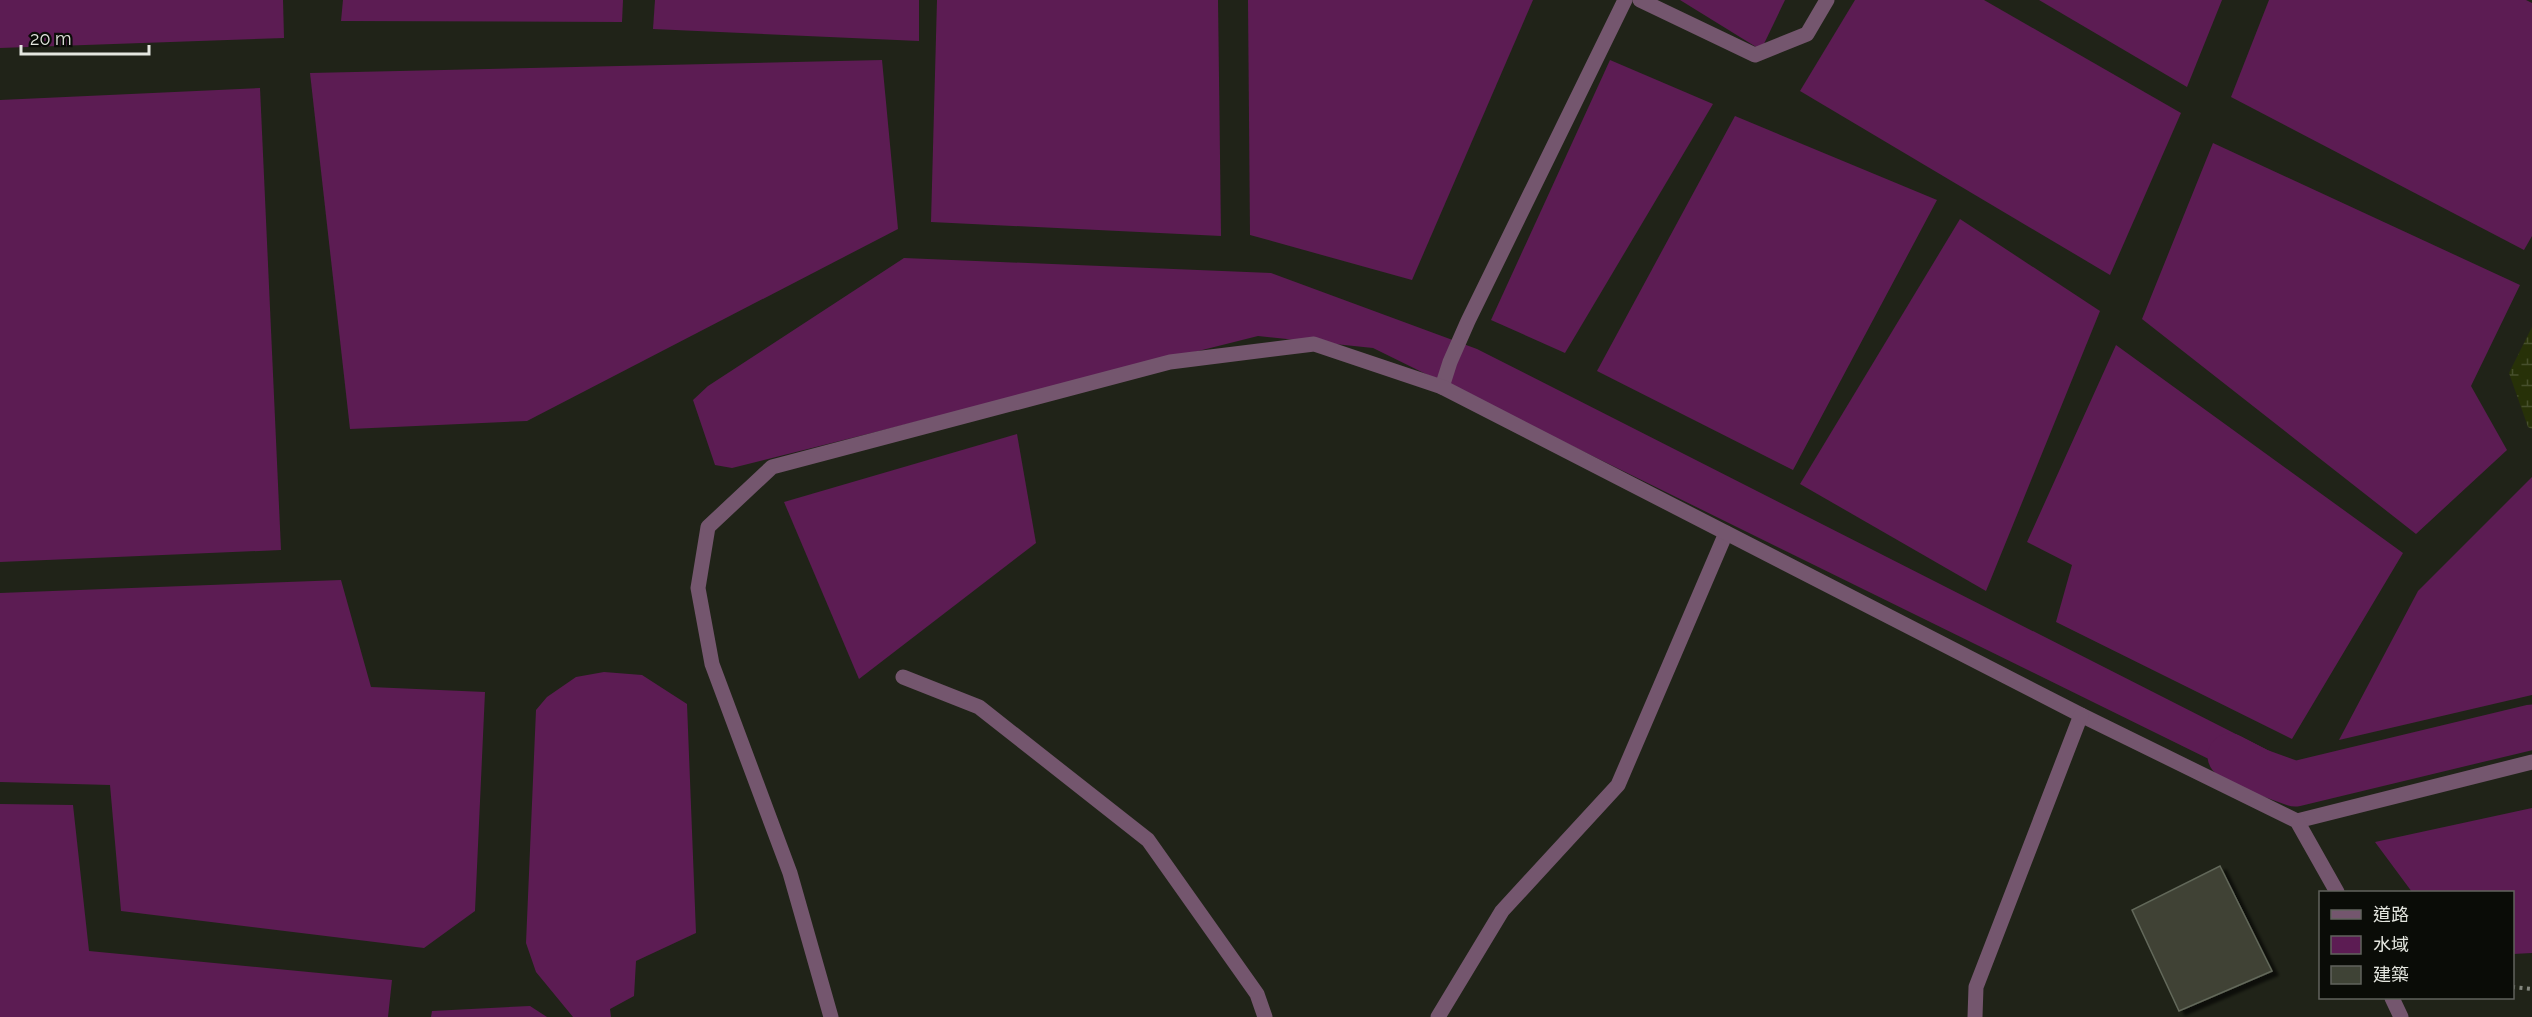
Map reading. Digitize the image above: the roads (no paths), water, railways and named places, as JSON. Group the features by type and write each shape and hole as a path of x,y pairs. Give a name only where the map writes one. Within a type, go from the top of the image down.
{"street":[{"path":"1442,387 1449,362 1468,321 1625,0"},
{"path":"1640,0 1755,55 1807,34 1827,0"},
{"path":"831,1017 790,873 712,664 698,588 708,527 772,468 1170,362 1314,344 1442,387 2082,715 2297,821 2336,891"},
{"path":"1438,1017 1502,911 1618,785 1726,533"},
{"path":"903,677 979,707 1148,840 1257,994 1265,1017"},
{"path":"1975,1017 1976,987 2082,715"},
{"path":"2297,821 2532,762"},
{"path":"2392,999 2401,1017"}],"water":[{"path":"0,0 283,0 284,38 0,48"},
{"path":"343,0 623,0 622,22 341,21"},
{"path":"655,0 919,0 919,41 653,29"},
{"path":"937,0 1218,0 1221,236 931,222"},
{"path":"1248,0 1533,0 1412,280 1250,235"},
{"path":"1680,0 1785,0 1761,50"},
{"path":"1855,0 1984,0 2181,113 2110,275 1800,91"},
{"path":"2039,0 2222,0 2187,87"},
{"path":"2269,0 2526,0 2532,3 2532,236 2524,250 2231,97"},
{"path":"882,60 898,229 527,421 350,429 310,73"},
{"path":"1610,60 1713,104 1565,353 1491,320"},
{"path":"260,88 281,550 0,562 0,100"},
{"path":"1735,116 1937,200 1793,470 1597,371"},
{"path":"2213,143 2520,285 2471,386 2507,450 2416,534 2142,319"},
{"path":"1960,219 2100,311 1986,591 1800,484"},
{"path":"904,258 1271,273 1477,349 2287,760 2284,796 1373,348 1258,336 732,468 715,465 693,400 708,386"},
{"path":"2116,345 2403,553 2292,739 2056,622 2072,565 2027,542"},
{"path":"1017,434 1036,543 859,679 784,502"},
{"path":"2532,477 2532,695 2339,740 2418,591"},
{"path":"341,580 371,687 485,692 475,911 424,948 121,911 110,785 0,782 0,593"},
{"path":"604,672 642,675 687,704 696,933 636,961 634,996 610,1009 611,1017 573,1017 536,972 526,943 536,710 547,697 576,677"},
{"path":"0,804 73,805 89,951 392,980 388,1017 0,1017"},
{"path":"2532,808 2532,953 2514,954 2514,891 2411,891 2375,842"},
{"path":"530,1006 547,1017 431,1017 432,1011"}],"waterway":[{"path":"2230,756 2259,771 2295,784 2532,727"}]}
